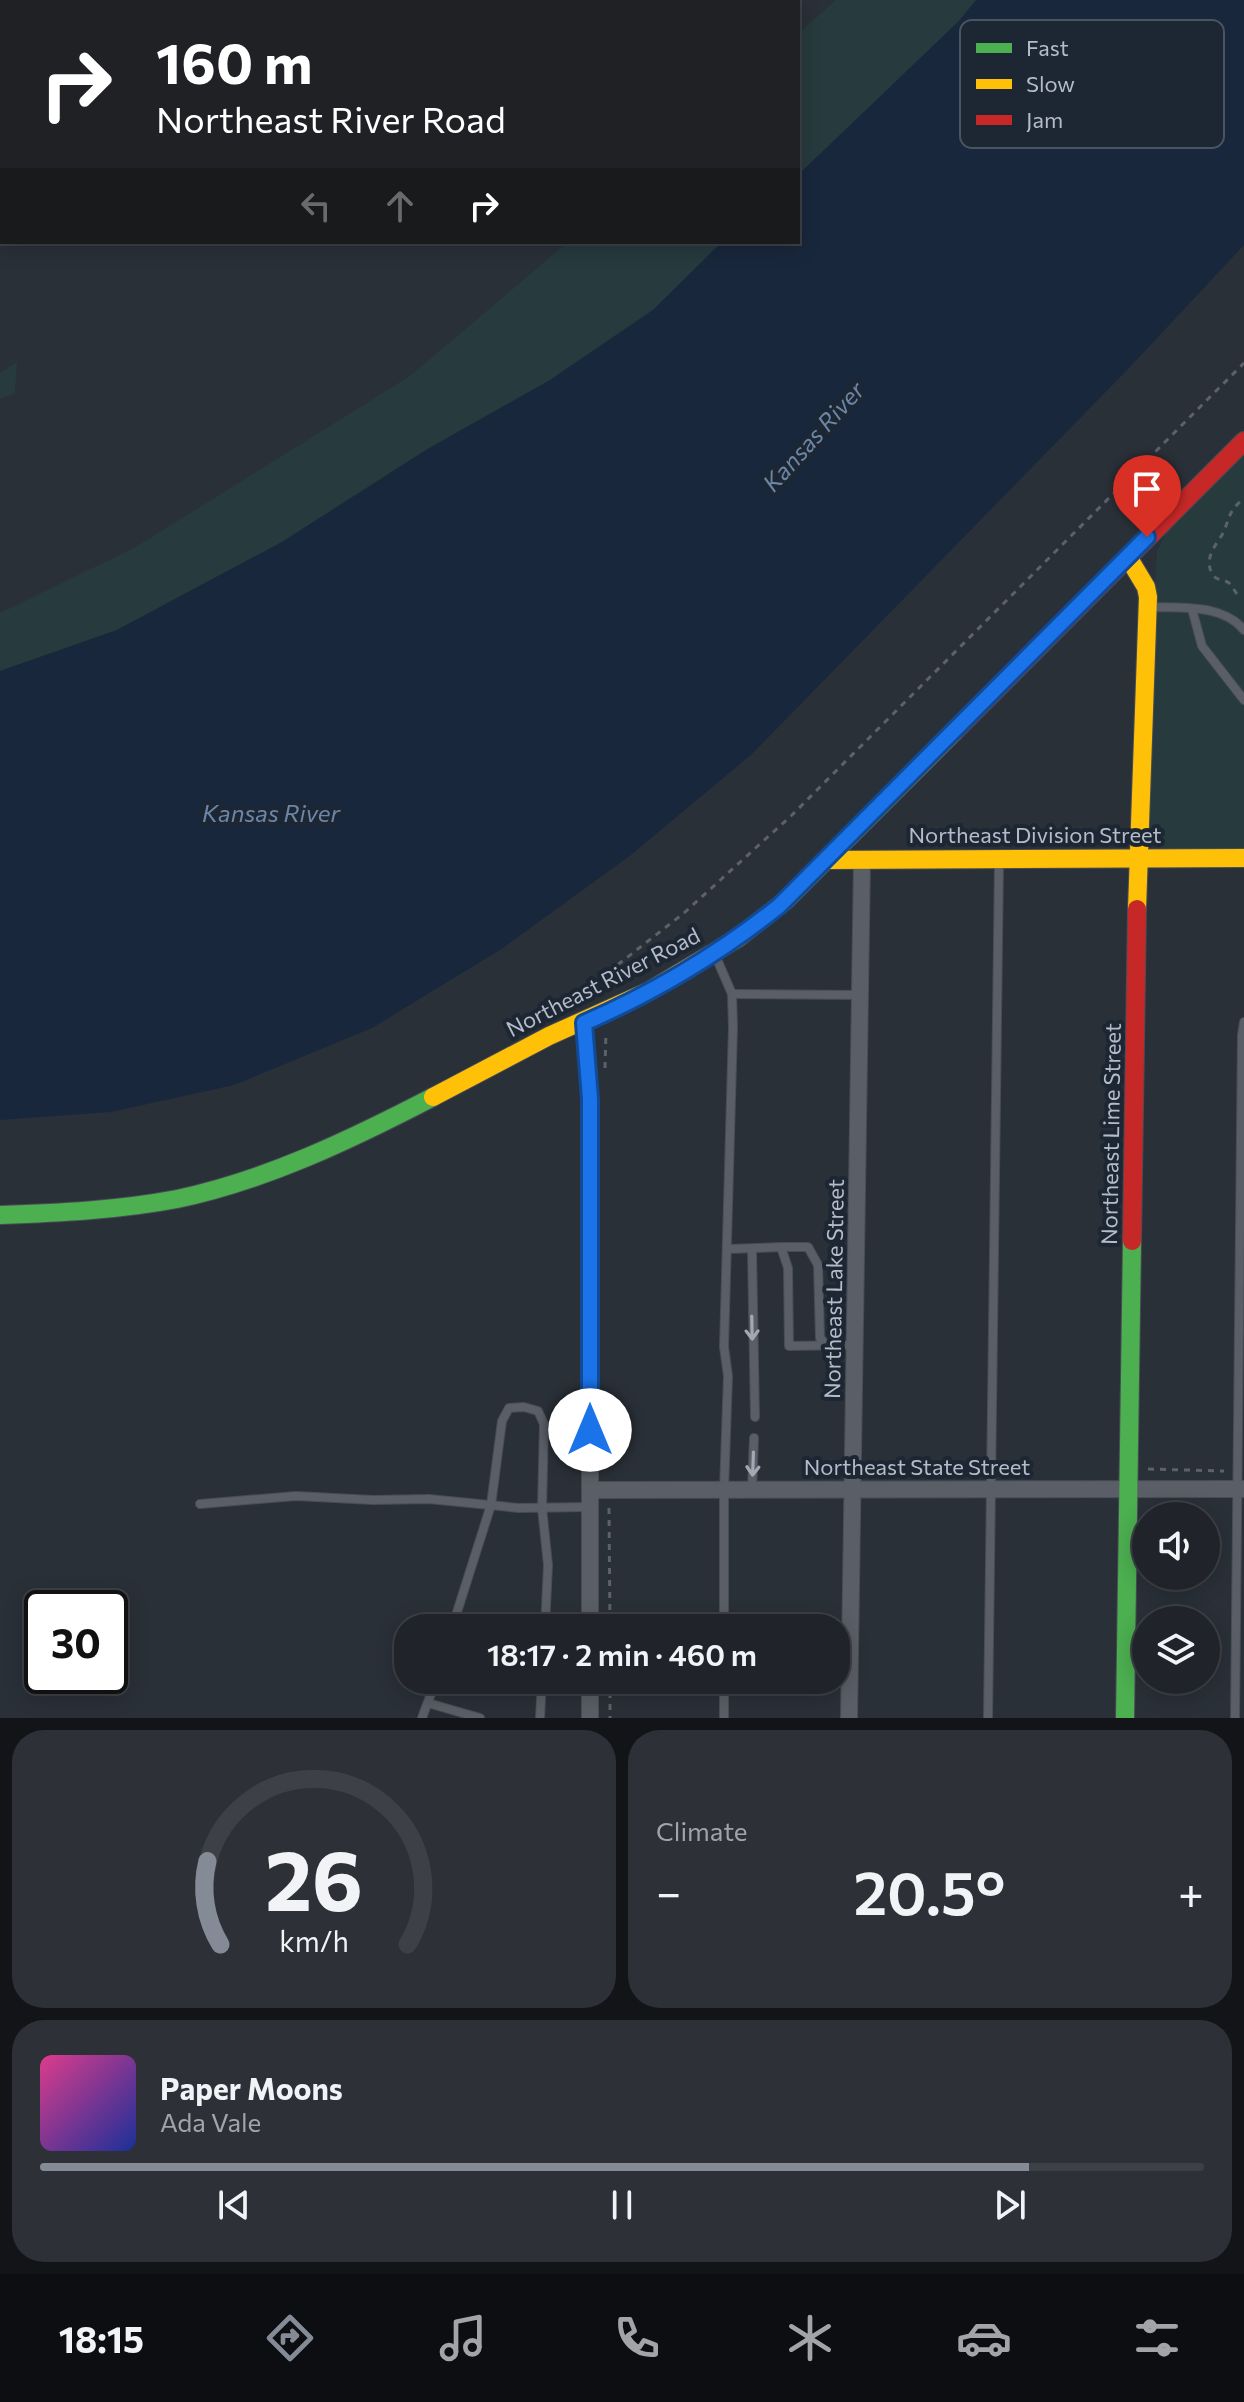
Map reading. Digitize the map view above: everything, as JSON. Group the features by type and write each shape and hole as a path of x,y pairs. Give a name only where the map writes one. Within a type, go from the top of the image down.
{"street":[{"name":"Northeast River Road","path":"0,1215 110,1210 190,1195 294,1163 371,1129 545,1038 584,1023 666,981 714,952 779,906 827,860 1244,441"},
{"name":"Northeast Lime Street","path":"1125,1718 1139,859 1148,607 1146,587 1128,557"},
{"name":"Northeast Division Street","path":"827,860 1244,858"},
{"name":"Northeast Lake Street","path":"849,1718 862,860"},
{"path":"584,1023 590,1099 590,1614"},
{"name":"Northeast State Street","path":"590,1498 724,1490 1241,1489"},
{"path":"590,1694 590,1718"}],"lane":[{"path":"1148,607 1192,609 1232,617 1244,630"},
{"path":"1192,609 1202,646 1244,700"},
{"path":"988,1718 999,860"},
{"path":"714,952 732,994 724,1347 728,1376 724,1614"},
{"path":"732,994 860,995"},
{"path":"1235,1718 1241,1489 1238,1471 1244,1022"},
{"path":"781,1247 788,1268 789,1346 855,1345"},
{"path":"728,1249 808,1247 818,1265 820,1338 827,1346"},
{"path":"752,1250 755,1417"},
{"path":"456,1614 491,1505 502,1421 509,1408 524,1407 538,1411 544,1424 542,1508 548,1565 546,1614"},
{"path":"752,1490 754,1438"},
{"path":"200,1504 310,1496 373,1500 429,1499 542,1508 590,1498"},
{"path":"422,1718 431,1694"},
{"path":"540,1718 541,1694"},
{"path":"724,1694 724,1718"},
{"path":"428,1703 480,1718"}],"path":[{"path":"554,1014 684,913 792,815 1244,363"},
{"path":"1237,594 1229,583 1216,579 1211,573 1210,555 1228,515 1244,498"},
{"path":"1145,1469 1238,1471"},
{"path":"610,1694 610,1718"}],"green space":[{"path":"836,0 976,0 959,21 800,173 800,32"},
{"path":"566,244 720,244 653,310 550,380 426,450 282,542 117,630 0,671 0,613 134,548 410,376"},
{"path":"17,362 15,393 0,399 0,373"},
{"path":"1244,453 1244,851 1164,851 1153,840 1150,829 1152,633 1157,552 1167,529"}],"water":[{"name":"Kansas River","path":"976,0 1244,0 1244,245 1129,368 752,754 631,855 503,948 372,1028 234,1085 111,1112 0,1120 0,671 117,630 282,542 426,450 550,380 653,310 720,244 800,244 800,173 959,21"}],"traffic: fast":[{"path":"0,1215 133,1206 211,1191 308,1157 433,1097"},
{"path":"1125,1718 1132,1241"}],"traffic: slow":[{"path":"1128,557 1146,587 1148,597 1137,909"},
{"path":"433,1097 549,1036 649,991 738,938 785,901 954,732"},
{"path":"827,860 1244,858"}],"traffic: jam":[{"path":"954,732 1244,441"},
{"path":"1132,1241 1137,909"}],"route":[{"path":"590,1430 590,1099 584,1023 679,974 732,942 779,906 1147,537"}]}
